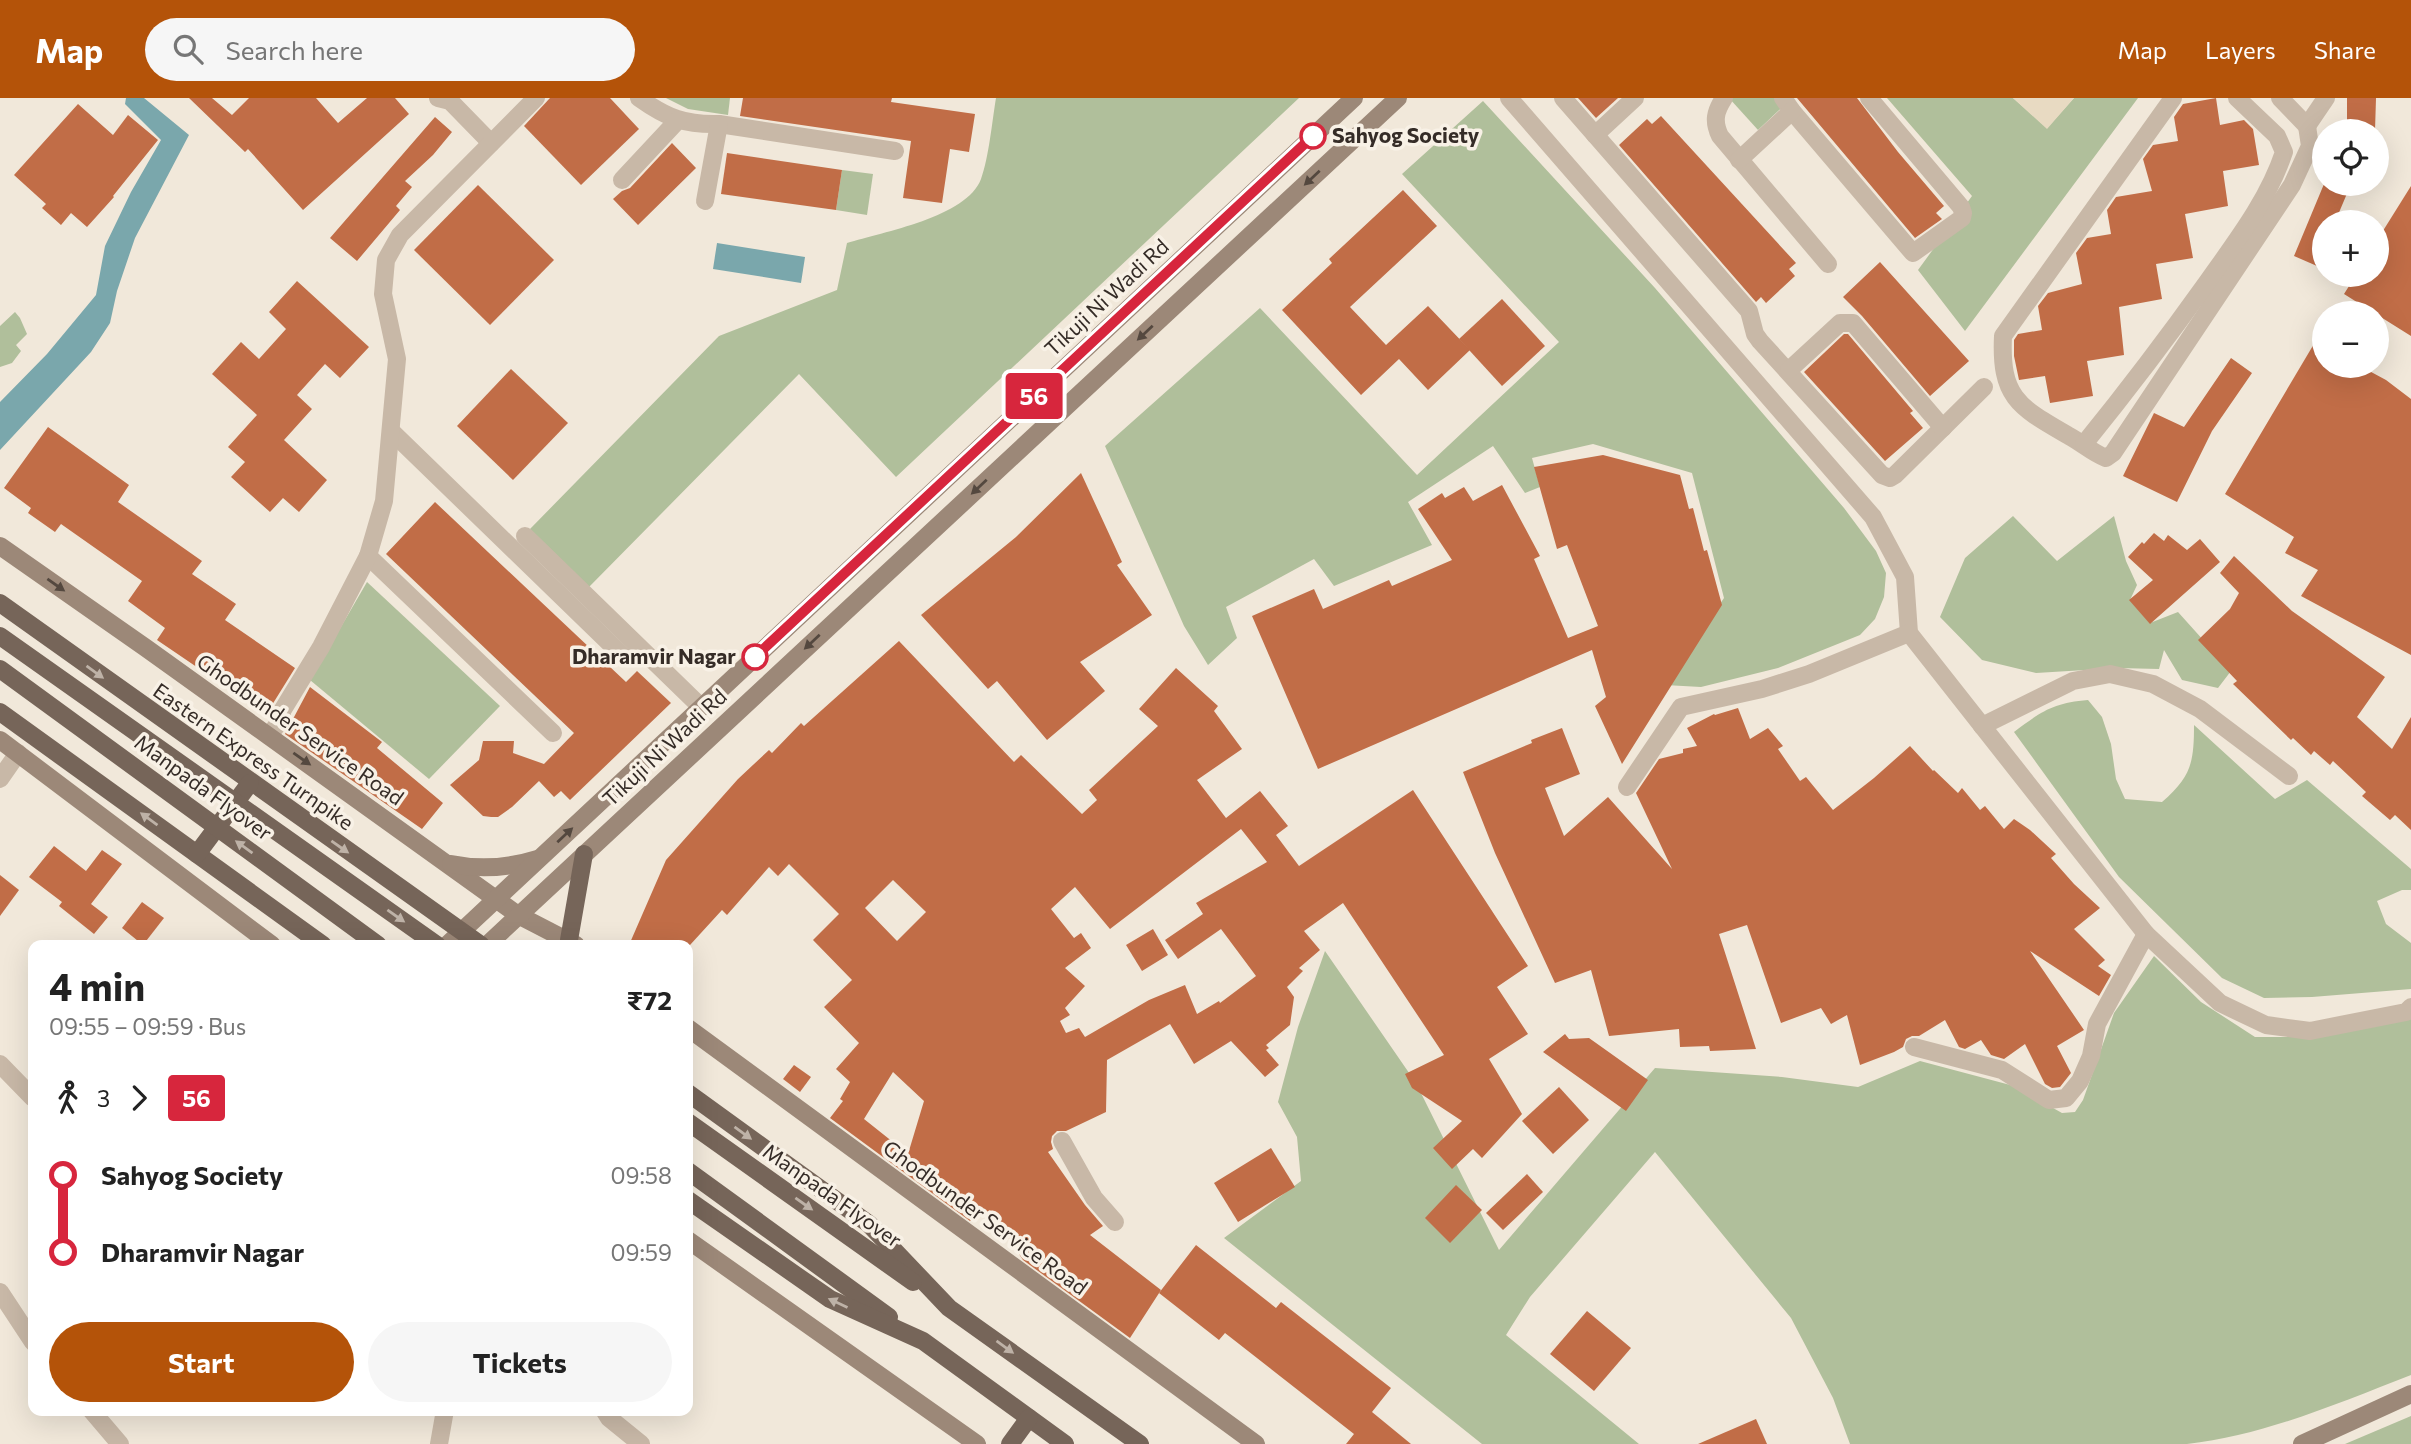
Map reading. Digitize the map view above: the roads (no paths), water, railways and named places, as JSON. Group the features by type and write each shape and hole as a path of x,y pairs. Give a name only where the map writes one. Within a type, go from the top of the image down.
{"main road":[{"name":"Tikuji Ni Wadi Rd","path":"452,940 1353,98"},
{"name":"Tikuji Ni Wadi Rd","path":"492,940 1398,98"},
{"name":"Ghodbunder Service Road","path":"0,547 518,915 565,940"},
{"name":"Eastern Express Turnpike","path":"0,603 473,940"},
{"name":"Manpada Flyover","path":"0,636 430,940"},
{"name":"Manpada Flyover","path":"0,668 371,940"},
{"path":"0,712 316,940"},
{"path":"0,740 265,940"},
{"path":"197,854 250,783"},
{"path":"571,940 584,854"},
{"path":"447,863 466,867 503,867 540,858"},
{"name":"Ghodbunder Service Road","path":"693,1032 1256,1444"},
{"path":"693,1097 869,1224 949,1308 1140,1444"},
{"name":"Manpada Flyover","path":"693,1126 949,1308"},
{"path":"693,1175 1065,1444"},
{"path":"693,1203 830,1299 923,1341"},
{"path":"693,1244 976,1444"},
{"path":"2302,1444 2411,1394"},
{"path":"1010,1444 1028,1418"}],"street":[{"path":"438,98 450,101 491,143"},
{"path":"266,734 275,714 282,711 321,647 368,556 384,501 397,359 383,294 386,260 400,235 536,98"},
{"path":"639,98 661,114 692,124 719,124 895,151"},
{"path":"1509,98 1873,517 1905,577 1909,633 2146,934 2220,1003 2266,1025 2310,1031 2406,1012 2411,1007"},
{"path":"1563,98 1749,312 1755,334 1882,475 1890,478 1895,475 1984,387"},
{"path":"1595,135 1635,98"},
{"path":"1724,98 1717,110 1714,124 1720,136 1828,264"},
{"path":"1739,160 1787,105 1913,253 1962,218 1963,213 1961,207 1869,98"},
{"path":"2173,98 2003,336 2002,358 2007,383 2019,403 2106,458 2113,453 2292,185 2310,146 2307,126 2280,98"},
{"path":"2084,444 2145,370 2243,231 2277,172 2284,152 2277,136 2237,98"},
{"path":"2307,126 2326,98"},
{"path":"622,180 678,120"},
{"path":"705,201 719,124"},
{"path":"1788,370 1840,323 1853,323 1942,428"},
{"path":"392,432 624,657"},
{"path":"525,536 701,707"},
{"path":"368,556 553,733"},
{"path":"1627,787 1681,707 1753,692 1809,674 1909,633"},
{"path":"1982,726 2073,681 2110,674 2153,684 2200,709 2289,776"},
{"path":"0,779 18,753"},
{"path":"1914,1047 2002,1070 2049,1100 2066,1098 2080,1082 2091,1056 2097,1024 2146,934"},
{"path":"0,1064 28,1093"},
{"path":"1062,1141 1094,1198 1115,1222"},
{"path":"0,1292 28,1334"},
{"path":"96,1416 120,1444"},
{"path":"439,1444 444,1416"},
{"path":"608,1416 641,1444"}],"water":[{"path":"126,98 144,98 189,135 135,238 117,291 110,323 91,352 0,450 0,402 47,354 96,295 105,246 131,192 161,140 125,104"},
{"path":"717,243 805,257 801,283 713,269"}],"place":[{"name":"Sahyog Society","path":"1313,136"},
{"name":"Dharamvir Nagar","path":"755,657"}]}
